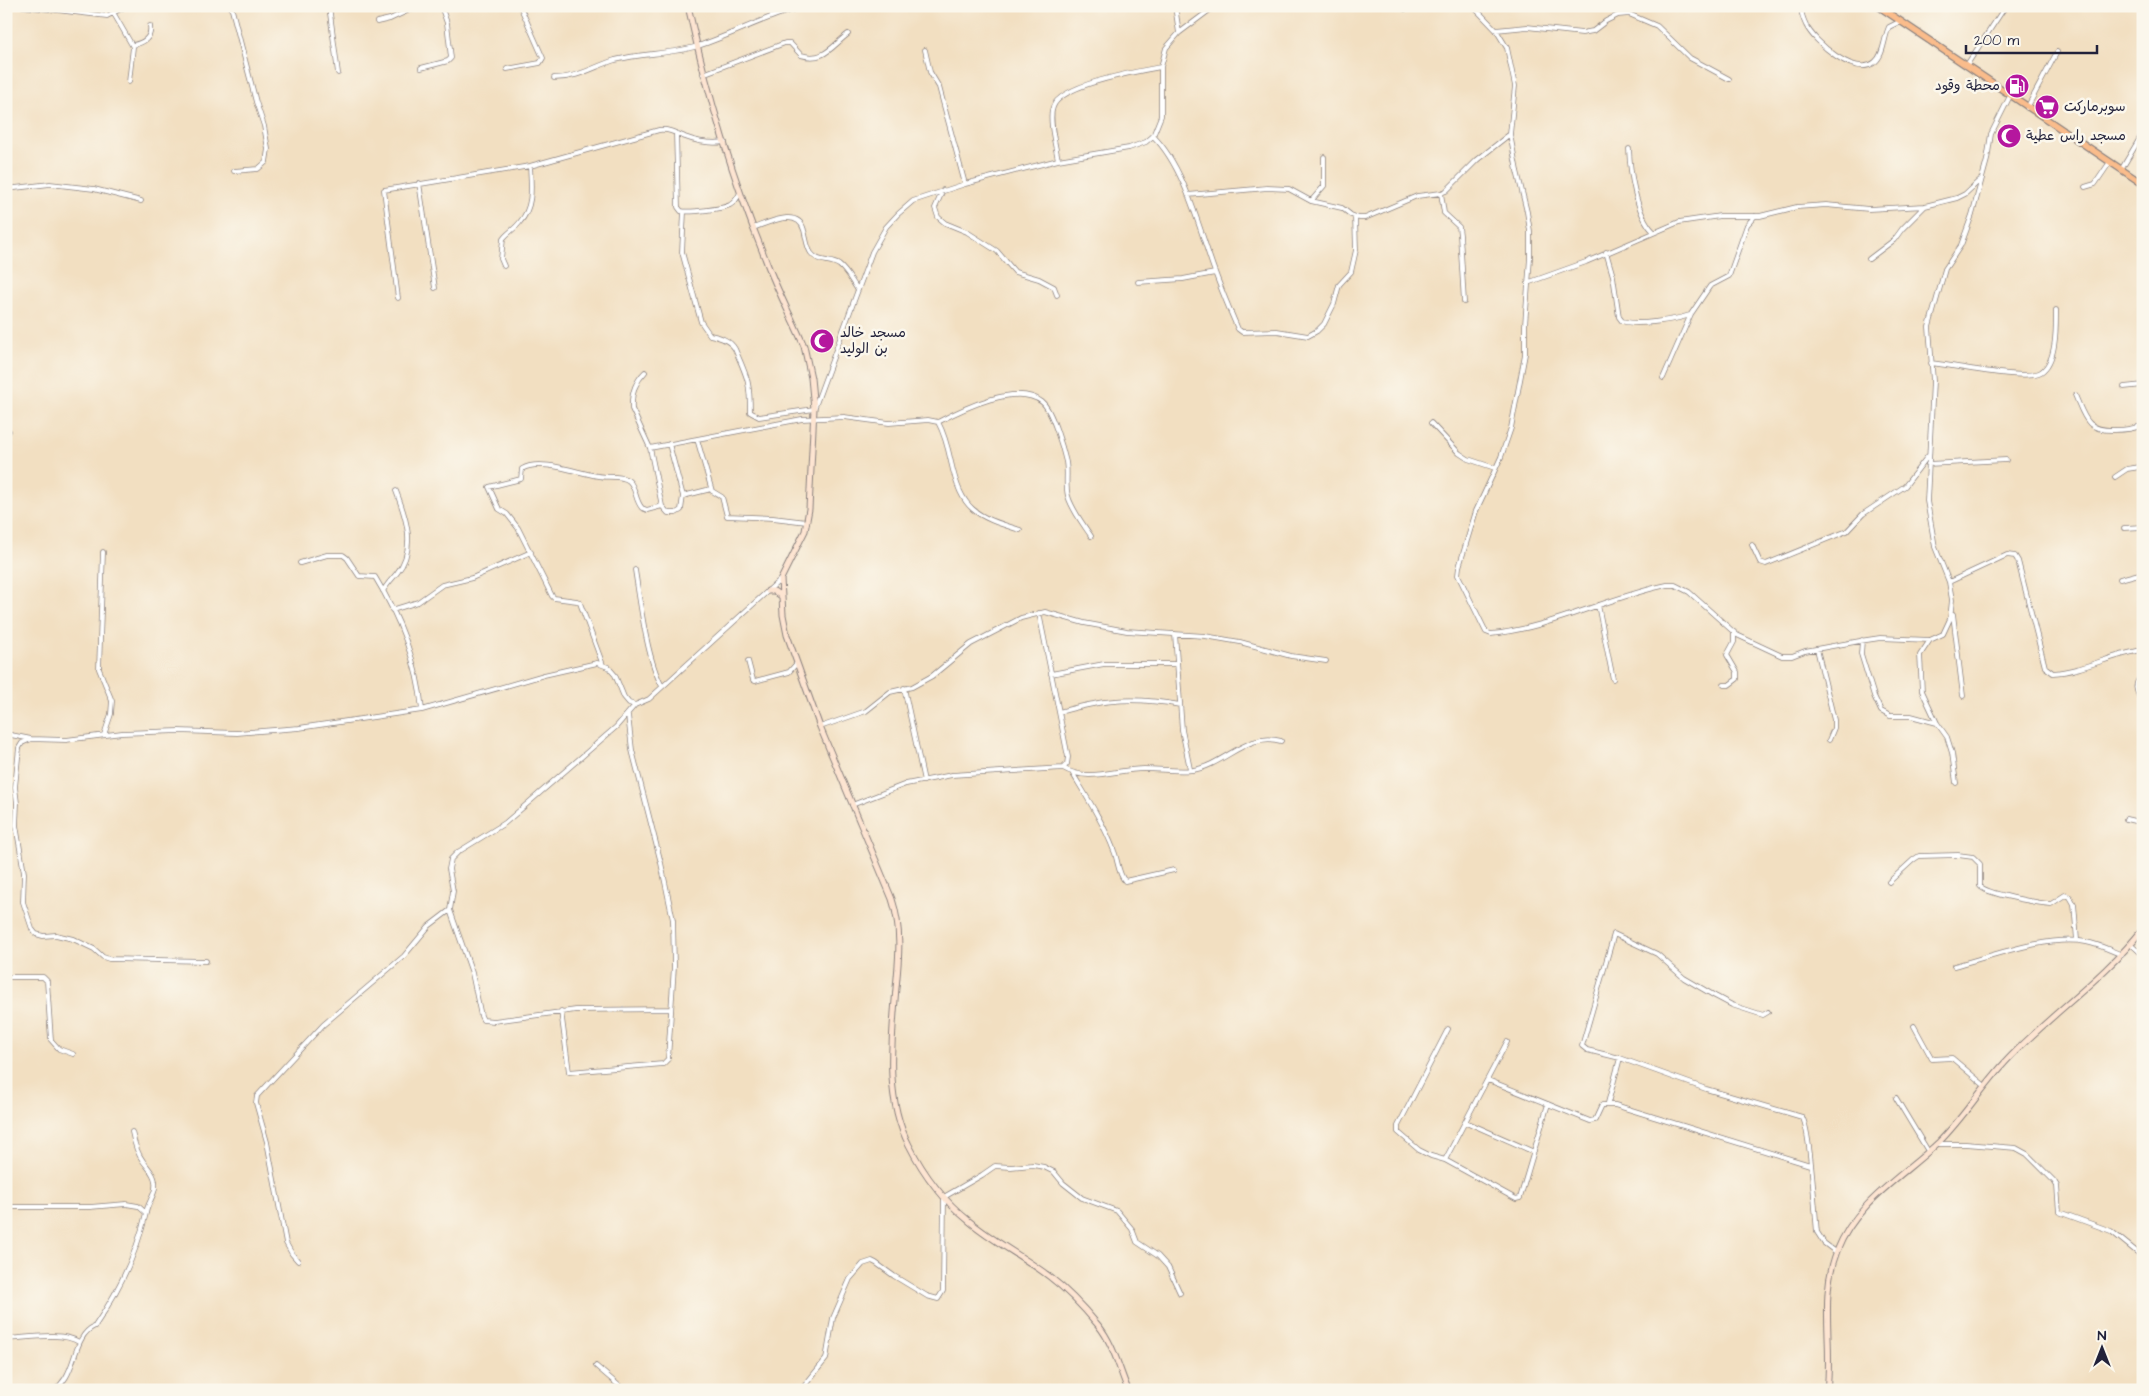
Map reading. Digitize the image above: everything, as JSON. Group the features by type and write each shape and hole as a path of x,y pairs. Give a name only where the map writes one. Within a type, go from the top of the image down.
{"main road":[{"path":"1878,6 2027,108 2143,184"}],"street":[{"path":"23,6 107,16 126,6"},
{"path":"231,6 264,126 268,149 266,162 258,169 234,171"},
{"path":"336,6 329,7 338,73"},
{"path":"377,22 390,19 418,6"},
{"path":"421,68 448,61 451,58 447,23 441,6"},
{"path":"507,70 540,63 543,58 520,6"},
{"path":"671,1009 561,1011 494,1021 483,1020 472,973 450,910 453,891 449,869 451,859 458,852 506,824 628,715 635,705 649,699 768,591 780,579 796,550 807,522 814,409 811,378 804,346 765,260 753,228 703,74 688,6"},
{"path":"1175,6 1179,33"},
{"path":"814,409 872,252 886,227 913,201 943,190 1058,160 1129,148 1146,142 1153,136 1161,116 1162,66 1166,48 1179,33 1215,6"},
{"path":"1473,6 1496,30 1507,48 1515,86 1510,134 1530,231 1530,282 1524,325 1523,368 1508,440 1476,511 1458,575 1486,632 1498,633 1543,624 1658,586 1675,584 1690,592 1734,632 1763,649 1782,656 1792,656 1862,640 1880,638 1930,640 1943,634 1950,620 1952,609"},
{"path":"1801,6 1806,26 1814,37 1843,60 1853,65 1871,65 1876,62 1889,27 1899,22"},
{"path":"1966,66 2007,6"},
{"path":"554,78 586,73 614,61 638,55 696,47 764,18 794,9"},
{"path":"114,14 133,45 129,82"},
{"path":"1496,30 1527,27 1582,33 1593,31 1618,15 1629,14 1657,26 1690,58 1729,80"},
{"path":"133,45 146,40 150,35 150,26"},
{"path":"703,74 785,43 790,43 801,55 817,57 828,51 848,34"},
{"path":"925,50 930,72 939,87 965,184"},
{"path":"2027,108 2057,52"},
{"path":"1058,160 1051,115 1053,105 1058,99 1084,86 1111,76 1162,66"},
{"path":"1963,696 1949,582 1936,547 1927,495 1933,381 1930,321 1945,269 1965,236 1987,160 1991,134 2010,96"},
{"path":"398,298 383,192 387,189 530,166 665,129 687,138 713,144 725,142"},
{"path":"676,132 678,207 684,212 726,207 735,201 741,192"},
{"path":"2121,170 2143,133"},
{"path":"1188,195 1267,188 1288,189 1311,201 1342,208 1355,217 1365,218 1418,196 1441,194 1477,160 1510,134"},
{"path":"1153,136 1164,146 1188,195 1197,216 1215,273 1240,331 1245,333 1278,332 1308,336 1317,331 1324,324 1334,304 1339,285 1351,272 1356,250 1355,217"},
{"path":"1629,149 1630,170 1638,201 1646,221 1653,231"},
{"path":"1311,201 1324,186 1324,156"},
{"path":"2086,187 2095,184 2110,162"},
{"path":"504,266 501,259 503,239 528,212 531,196 530,166"},
{"path":"1530,282 1586,262 1653,231 1679,222 1699,218 1772,215 1797,208 1826,205 1869,209 1926,206 1965,194 1981,178"},
{"path":"419,183 435,288"},
{"path":"6,189 50,184 94,189 140,201"},
{"path":"943,190 935,208 938,216 945,223 967,232 997,251 1015,272 1039,279 1054,287 1057,295"},
{"path":"1441,194 1444,213 1459,227 1464,302"},
{"path":"1965,194 1976,200"},
{"path":"1869,259 1894,240 1902,229 1926,206"},
{"path":"684,212 682,252 701,322 710,335 723,338 732,344 735,349 749,378 750,412 759,416 814,409"},
{"path":"1663,378 1691,314 1710,286 1729,276 1747,225 1755,216"},
{"path":"753,228 782,218 795,219 802,224 810,253 822,262 837,264 844,270 858,290"},
{"path":"1606,252 1613,276 1619,317 1622,321 1657,321 1681,318 1691,314"},
{"path":"1138,282 1183,279 1215,273"},
{"path":"1931,363 2020,375 2042,372 2055,346 2056,310"},
{"path":"645,372 638,380 631,403 632,409 650,448 662,506 668,513 676,513 680,510 683,496 669,444"},
{"path":"2124,388 2143,385"},
{"path":"2075,395 2086,421 2094,428 2100,430 2130,429 2143,425"},
{"path":"650,448 813,418 859,418 889,423 928,420 938,422 956,412 996,398 1026,396 1043,402 1047,408 1062,446 1066,464 1068,497 1091,536"},
{"path":"938,422 944,432 958,487 964,500 974,512 993,522 1020,530"},
{"path":"1431,424 1458,453 1468,459 1495,468"},
{"path":"697,439 711,489 713,493 722,497 727,516 807,522"},
{"path":"1752,545 1760,562 1766,564 1846,531 1863,514 1905,486 1928,456"},
{"path":"1928,464 2006,460"},
{"path":"2115,477 2127,469 2140,467 2143,463"},
{"path":"635,705 629,703 624,697 615,675 603,664 580,603 569,599 554,598 518,528 507,514 499,509 489,487 520,479 522,469 527,466 544,466 599,476 624,478 631,484 642,508 647,510 662,506"},
{"path":"683,496 711,489"},
{"path":"383,591 389,581 398,573 409,546 408,530 396,491"},
{"path":"2124,528 2143,527"},
{"path":"103,552 99,670 112,701 111,714 104,735"},
{"path":"392,610 418,602 442,584 472,578 532,552"},
{"path":"300,563 327,555 343,555 359,576 375,577 392,610 420,686 422,710"},
{"path":"1949,582 2007,555 2015,556 2034,617 2045,667 2052,674 2100,663 2124,653 2143,650"},
{"path":"635,570 644,623 657,677 662,686"},
{"path":"2120,579 2143,573"},
{"path":"780,579 787,635 820,727 892,899 897,917 900,948 891,1054 897,1105 908,1142 928,1176 944,1197 967,1220 1003,1247 1050,1277 1099,1326 1113,1350 1128,1390"},
{"path":"768,591 774,591 781,596"},
{"path":"1598,605 1612,679"},
{"path":"820,727 866,711 890,692 912,686 932,676 971,644 1021,618 1039,613 1049,612 1084,623 1127,631 1175,634 1240,642 1291,656 1326,661"},
{"path":"1039,613 1068,757 1067,764 1063,768"},
{"path":"1724,685 1729,685 1737,679 1737,672 1727,655 1734,642 1734,632"},
{"path":"1175,634 1182,730 1190,769"},
{"path":"1862,640 1861,654 1874,696 1881,711 1890,716 1911,716 1937,723"},
{"path":"1930,640 1920,655 1922,692 1937,723 1947,737 1953,755 1956,784"},
{"path":"1817,649 1834,720 1834,728 1829,740"},
{"path":"748,660 753,680 755,681 789,672 797,663"},
{"path":"6,734 31,739 66,740 104,735 178,731 237,733 299,728 422,710 588,664 603,664"},
{"path":"1051,674 1104,664 1177,664"},
{"path":"2143,676 2137,682 2136,689 2143,704"},
{"path":"904,688 924,781"},
{"path":"1059,712 1117,701 1163,702 1180,705"},
{"path":"561,1011 568,1069 572,1073 663,1064 669,1054 674,966 673,920 661,863 628,733 628,715"},
{"path":"31,739 22,743 19,748 15,787 17,803 16,825 24,873 23,902 32,929 36,934 43,936 56,935 73,939 109,959 206,961"},
{"path":"852,804 894,788 960,774 1063,768 1073,774 1097,776 1118,770 1146,769 1180,772 1206,765 1261,739 1282,741"},
{"path":"1073,774 1097,816 1114,852 1122,878 1125,881 1174,870"},
{"path":"2126,819 2143,823"},
{"path":"1889,882 1920,856 1958,855 1973,857 1980,864 1980,886 1984,890 2009,898 2051,904 2064,895 2070,897 2074,904 2077,940"},
{"path":"298,1261 286,1243 267,1142 256,1102 257,1096 323,1025 404,956 430,926 450,910"},
{"path":"1827,1390 1829,1356 1827,1294 1836,1252 1855,1218 1953,1128 1999,1068 2122,955 2143,929"},
{"path":"1768,1012 1763,1015 1729,1004 1684,978 1657,954 1614,934 1582,1046 1587,1050 1620,1058 1706,1089 1802,1117 1806,1126 1817,1232 1824,1243 1836,1252"},
{"path":"1954,966 2045,943 2077,940 2093,943 2122,955"},
{"path":"2131,944 2143,955"},
{"path":"6,977 44,976 47,981 51,1040 59,1049 73,1054"},
{"path":"1914,1026 1932,1059 1952,1058 1985,1086"},
{"path":"1448,1029 1397,1128 1419,1150 1445,1160 1516,1199 1520,1198 1548,1104"},
{"path":"1445,1160 1507,1042"},
{"path":"1608,1104 1620,1058"},
{"path":"1488,1080 1590,1121 1595,1120 1602,1105 1608,1104 1810,1165"},
{"path":"1896,1098 1928,1151"},
{"path":"1466,1122 1534,1152"},
{"path":"56,1390 66,1377 79,1342 95,1326 110,1303 139,1238 146,1213 155,1193 155,1180 151,1171 142,1160 132,1132"},
{"path":"1937,1144 2010,1146 2023,1151 2057,1186 2059,1212 2112,1231 2143,1257"},
{"path":"944,1197 995,1166 1033,1165 1044,1167 1054,1172 1062,1183 1082,1198 1117,1211 1132,1229 1137,1242 1158,1256 1168,1267 1180,1293"},
{"path":"801,1390 826,1359 833,1318 850,1279 863,1264 872,1261 932,1298 938,1299 941,1296 943,1291 944,1197"},
{"path":"6,1207 90,1207 126,1204 138,1206 146,1213"},
{"path":"6,1339 30,1336 72,1337 79,1342"},
{"path":"596,1366 624,1390"}],"place":[{"name":"محطة وقود","path":"2017,86"},
{"name":"سوبرماركت","path":"2047,107"},
{"name":"مسجد راس عطية","path":"2009,136"},
{"name":"مسجد خالد بن الوليد","path":"822,341"}]}
